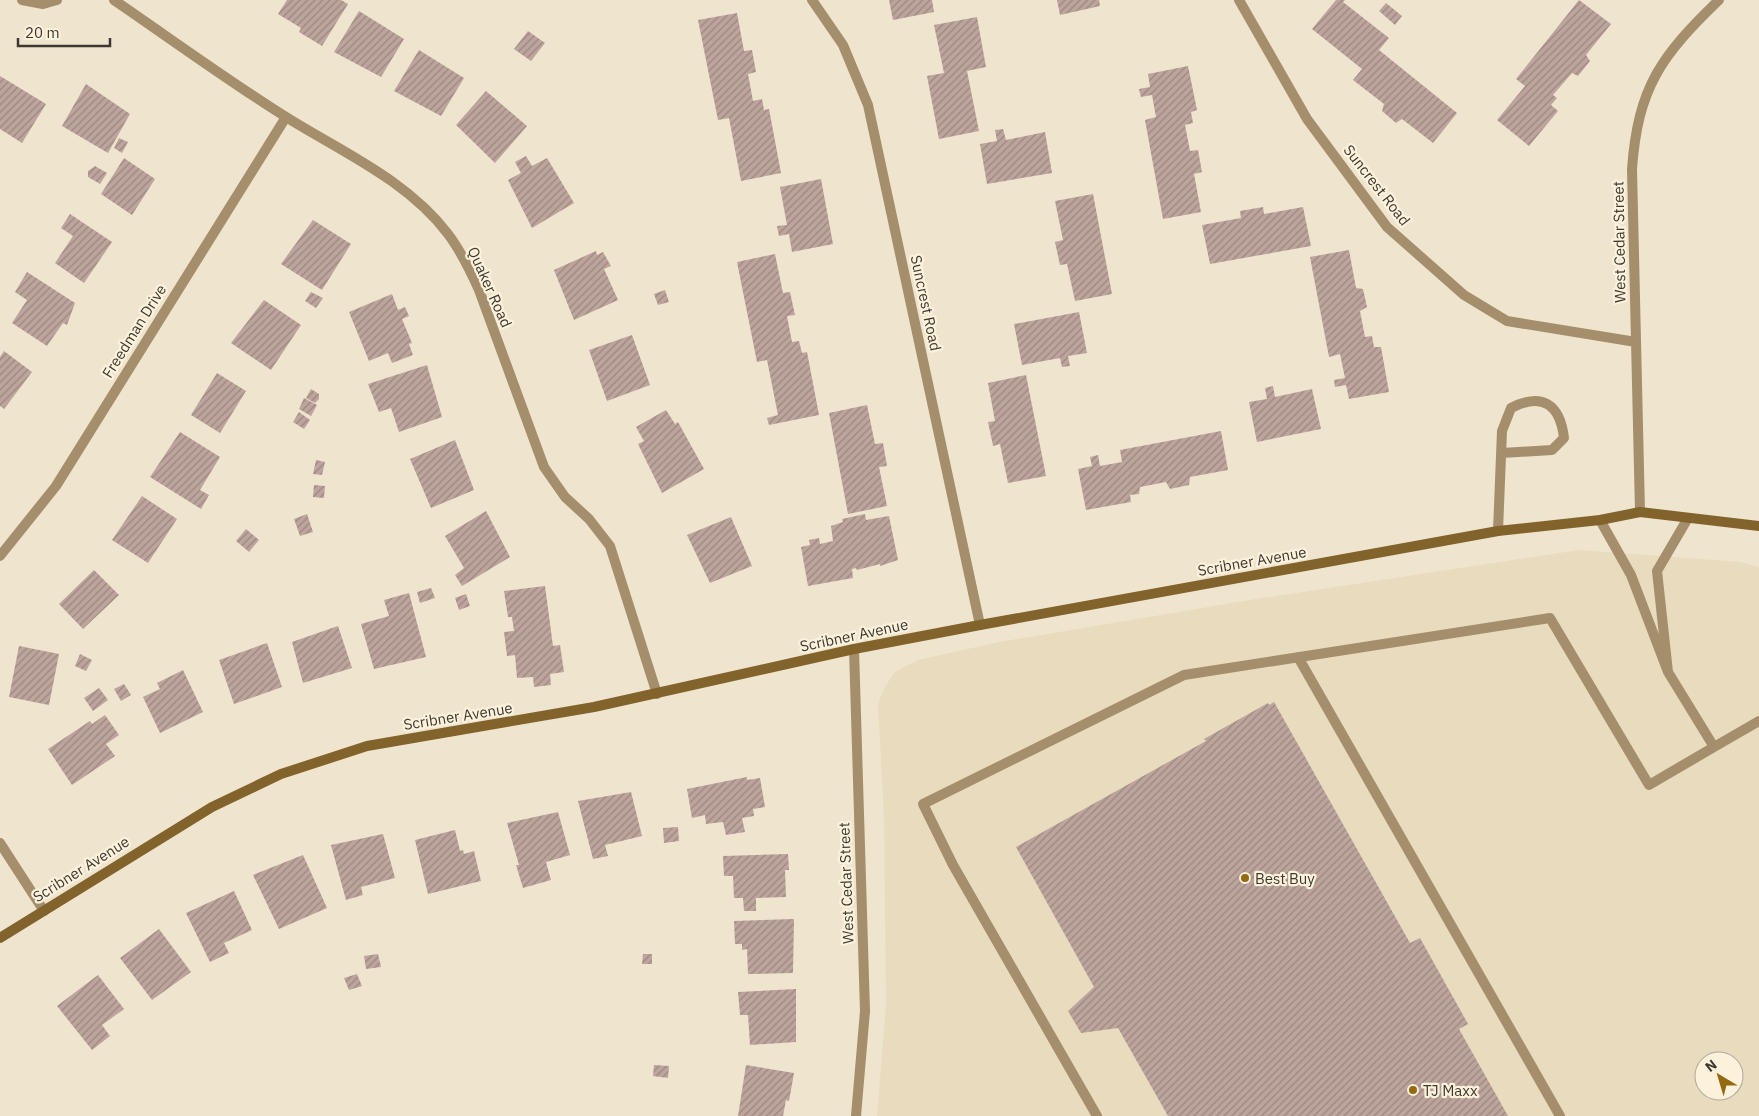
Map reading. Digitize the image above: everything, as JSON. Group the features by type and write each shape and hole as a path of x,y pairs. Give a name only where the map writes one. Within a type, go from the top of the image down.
{"street":[{"path":"22,0 43,4 57,0"},
{"name":"Quaker Road","path":"114,0 286,117 370,166 402,189 431,215 457,248 479,290 544,467 565,497 589,519 610,546 657,694"},
{"name":"Suncrest Road","path":"812,0 843,45 868,105 980,625"},
{"name":"Suncrest Road","path":"1239,0 1307,119 1386,227 1464,295 1507,321 1636,342"},
{"name":"West Cedar Street","path":"1640,512 1632,169 1635,138 1643,102 1651,81 1694,24 1719,0"},
{"name":"Freedman Drive","path":"0,556 56,486 286,117"},
{"path":"1498,532 1502,431 1510,408 1523,401 1544,402 1556,409 1562,423 1564,438 1552,450 1502,454"},
{"name":"Scribner Avenue","path":"0,938 190,819 252,788 306,765 367,746 525,720 657,694 854,649 980,625 1498,532 1600,520 1640,512 1759,526"},
{"path":"1668,672 1657,571 1688,518"},
{"path":"1600,520 1631,575 1668,672 1714,747"},
{"path":"1097,1116 953,865 923,804 1184,675 1550,618 1649,785 1759,721"},
{"name":"West Cedar Street","path":"854,649 864,1010 856,1116"},
{"path":"1298,657 1560,1116"},
{"path":"0,843 44,910"}],"shaded area":[{"path":"1579,550 1740,562 1759,567 1759,1116 877,1116 886,1004 884,818 878,704 884,688 895,672 918,660 999,642 1256,599"}],"building":[{"path":"287,0 341,0 348,4 322,46 299,32 301,28 278,14"},
{"path":"889,0 932,0 934,12 893,20"},
{"path":"1057,0 1099,0 1100,6 1060,15"},
{"path":"1336,0 1345,0 1343,2 1389,38 1379,50 1457,113 1433,143 1402,119 1396,123 1382,111 1384,104 1353,80 1362,69 1312,29"},
{"path":"1579,0 1611,24 1586,55 1590,61 1578,76 1572,73 1553,95 1557,98 1551,105 1558,111 1529,146 1497,120 1525,86 1516,79"},
{"path":"1386,3 1402,16 1395,25 1379,11"},
{"path":"359,11 404,39 381,77 334,52"},
{"path":"737,13 744,51 752,50 756,72 748,74 753,101 762,99 764,110 769,109 781,173 741,181 729,118 718,120 698,20"},
{"path":"977,17 986,67 967,71 979,131 939,139 927,76 944,73 934,25"},
{"path":"528,31 545,43 531,61 514,49"},
{"path":"419,50 464,78 441,116 394,91"},
{"path":"1188,66 1197,110 1191,112 1193,123 1185,125 1190,151 1198,150 1202,172 1194,174 1201,212 1163,219 1145,120 1156,117 1152,95 1141,97 1139,89 1150,87 1148,74"},
{"path":"0,76 46,104 22,143 0,129"},
{"path":"86,84 130,114 108,153 62,126"},
{"path":"486,91 527,126 495,163 456,125"},
{"path":"1003,129 1006,140 1045,132 1052,173 987,184 980,144 997,141 995,130"},
{"path":"119,138 128,142 122,153 114,148"},
{"path":"526,156 532,166 547,158 574,203 532,228 508,180 521,173 515,162"},
{"path":"124,158 155,179 132,215 101,194"},
{"path":"95,166 107,173 100,184 88,177 88,171"},
{"path":"821,179 833,244 792,252 789,234 779,236 777,226 787,225 780,187"},
{"path":"1093,194 1112,294 1075,301 1067,264 1060,265 1055,242 1063,240 1055,201"},
{"path":"1263,207 1264,214 1303,207 1311,246 1210,264 1202,225 1241,218 1240,211"},
{"path":"70,214 112,242 84,283 55,263 73,236 61,228"},
{"path":"313,220 351,244 322,290 281,264"},
{"path":"1349,250 1356,288 1363,289 1367,307 1360,311 1365,337 1372,336 1374,347 1381,347 1389,392 1349,399 1346,385 1335,387 1334,380 1345,378 1340,354 1329,357 1310,257"},
{"path":"596,251 597,255 603,252 611,266 604,269 618,300 574,320 554,270"},
{"path":"775,254 783,293 790,292 795,315 787,316 792,342 799,341 802,353 807,352 819,415 769,425 767,418 778,415 767,360 757,362 737,262"},
{"path":"27,272 75,303 67,325 63,323 47,346 12,323 27,300 15,292"},
{"path":"665,290 669,302 658,305 654,294"},
{"path":"311,292 323,298 316,308 305,301"},
{"path":"392,294 398,310 405,307 409,316 402,319 412,343 409,344 413,355 392,363 388,353 369,361 349,312"},
{"path":"264,300 301,325 271,370 231,343"},
{"path":"1079,312 1087,353 1068,356 1070,366 1062,367 1060,358 1022,365 1014,324"},
{"path":"632,335 650,385 607,401 589,350"},
{"path":"4,351 32,372 4,409 0,406 0,357"},
{"path":"427,365 442,417 399,432 391,408 379,412 368,384"},
{"path":"217,373 246,391 220,433 191,415"},
{"path":"1026,375 1046,476 1008,483 1000,444 993,446 988,422 995,421 988,383"},
{"path":"1273,386 1275,397 1312,389 1321,429 1257,442 1249,402 1267,399 1265,388"},
{"path":"311,389 319,394 319,399 315,403 306,398"},
{"path":"304,398 317,405 311,416 299,409"},
{"path":"867,405 875,444 883,443 887,466 879,467 887,506 848,514 829,413"},
{"path":"666,410 675,424 678,422 704,469 662,493 638,444 644,441 636,427"},
{"path":"299,412 310,420 304,429 293,422"},
{"path":"1221,431 1228,470 1190,477 1189,485 1170,489 1166,482 1140,487 1139,494 1130,495 1131,502 1086,510 1078,469 1092,466 1090,457 1098,455 1100,466 1122,462 1120,450"},
{"path":"180,432 220,457 200,490 209,495 201,509 150,477"},
{"path":"455,440 474,490 431,508 410,459"},
{"path":"316,460 325,462 322,475 313,474"},
{"path":"314,485 325,486 324,498 313,497"},
{"path":"142,496 177,519 148,563 112,540"},
{"path":"486,511 510,557 462,586 455,575 464,568 445,536"},
{"path":"307,514 313,532 300,536 294,519"},
{"path":"865,514 866,520 889,516 898,560 880,566 880,564 857,570 856,568 852,569 853,578 808,586 801,547 810,545 809,540 819,538 820,544 833,541 831,526 843,522 842,519"},
{"path":"731,517 752,566 710,583 687,535"},
{"path":"246,529 259,540 249,552 236,541"},
{"path":"94,570 119,595 83,629 59,604"},
{"path":"545,586 553,646 560,645 564,672 550,674 551,685 534,687 533,677 517,678 515,655 507,656 504,632 514,631 512,617 508,617 504,591"},
{"path":"431,588 435,598 420,603 417,592"},
{"path":"409,593 426,657 374,669 361,624 389,616 384,600"},
{"path":"466,594 470,606 459,610 455,598"},
{"path":"338,626 352,668 303,683 292,642"},
{"path":"267,643 282,687 234,704 219,660"},
{"path":"19,646 59,654 49,705 9,697"},
{"path":"80,654 92,660 86,671 75,666"},
{"path":"183,670 203,712 160,733 143,697 160,689 157,683"},
{"path":"124,684 131,695 121,701 114,689"},
{"path":"99,688 108,700 93,711 84,698"},
{"path":"1274,702 1410,943 1420,938 1468,1024 1459,1029 1508,1116 1168,1116 1118,1028 1081,1033 1068,1011 1094,987 1016,847 1206,741 1204,739 1268,703 1269,705"},
{"path":"105,715 119,735 106,744 115,756 72,785 48,749 90,721 92,724"},
{"path":"747,777 747,780 760,778 765,807 753,809 754,816 742,818 745,832 726,835 723,822 706,824 705,815 692,818 687,789"},
{"path":"631,792 642,836 605,845 608,856 593,859 578,801"},
{"path":"558,812 570,855 546,862 551,880 523,888 516,865 519,865 507,823"},
{"path":"678,827 679,841 664,843 663,828"},
{"path":"455,830 460,851 463,850 464,854 474,851 481,881 428,894 415,840"},
{"path":"383,834 395,878 361,887 363,895 346,900 331,845"},
{"path":"788,854 789,870 785,870 786,897 756,898 756,911 744,911 743,898 734,898 733,876 724,876 723,856"},
{"path":"303,855 327,908 279,929 253,875"},
{"path":"234,891 252,930 224,943 229,953 210,962 186,913"},
{"path":"794,919 793,973 748,974 747,949 742,950 742,944 735,944 734,921"},
{"path":"159,929 191,972 152,1000 120,958"},
{"path":"378,954 381,967 366,969 364,956"},
{"path":"643,954 652,954 652,964 642,964"},
{"path":"357,974 362,986 349,990 344,978"},
{"path":"98,975 124,1009 102,1025 110,1036 92,1050 57,1006"},
{"path":"796,989 796,1042 750,1045 748,1015 740,1015 738,992"},
{"path":"654,1065 669,1066 668,1078 653,1076"},
{"path":"746,1065 794,1073 789,1101 786,1100 783,1116 738,1116"}],"place":[{"name":"Best Buy","path":"1245,878"},
{"name":"TJ Maxx","path":"1413,1090"}]}
